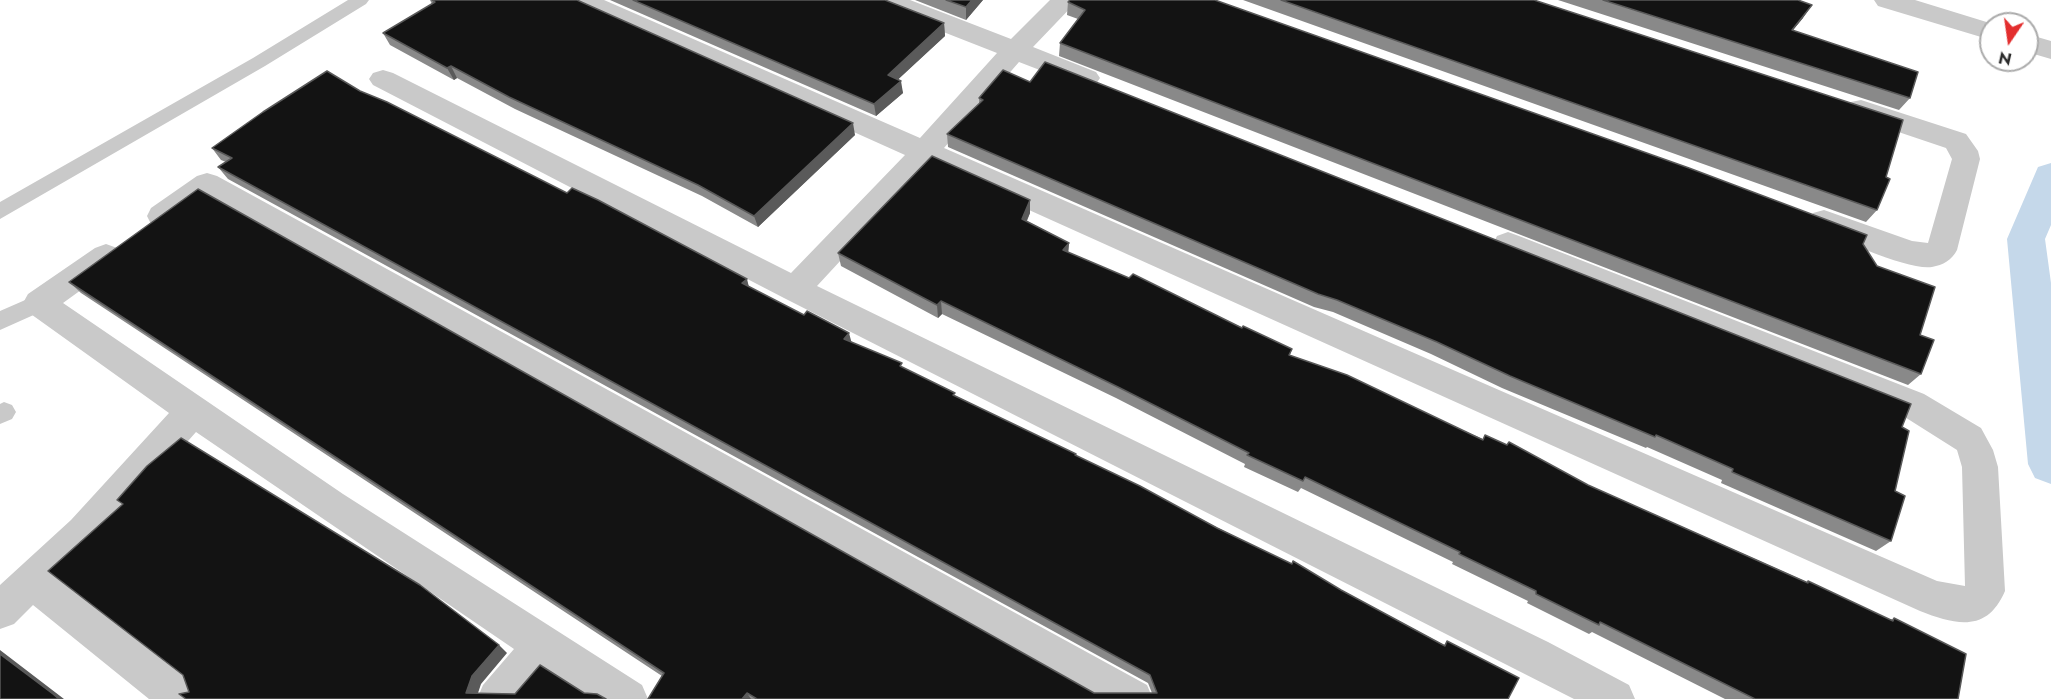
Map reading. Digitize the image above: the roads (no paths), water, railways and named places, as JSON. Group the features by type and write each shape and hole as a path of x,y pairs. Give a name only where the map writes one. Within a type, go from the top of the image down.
{"street":[{"path":"582,0 1934,598 1961,605 1976,603 1986,591 1980,467 1969,439 1901,399 1480,234"},
{"path":"886,0 1115,89"},
{"path":"795,289 925,151 1015,50 1065,0"},
{"path":"1887,0 1979,28"},
{"path":"383,79 795,289 1523,650 1567,688 1615,699"},
{"path":"1800,212 1909,252 1930,256 1942,250 1966,159 1964,151 1956,141 1838,101"},
{"path":"628,699 542,646 192,412 39,303 207,184 1133,699"},
{"path":"0,611 84,532 192,412"},
{"path":"31,580 181,699"},
{"path":"497,699 542,646"}],"lane":[{"path":"0,211 259,62 360,0"},
{"path":"0,321 39,303"}],"waterway":[{"path":"2051,176 2026,239 2051,464"}]}
